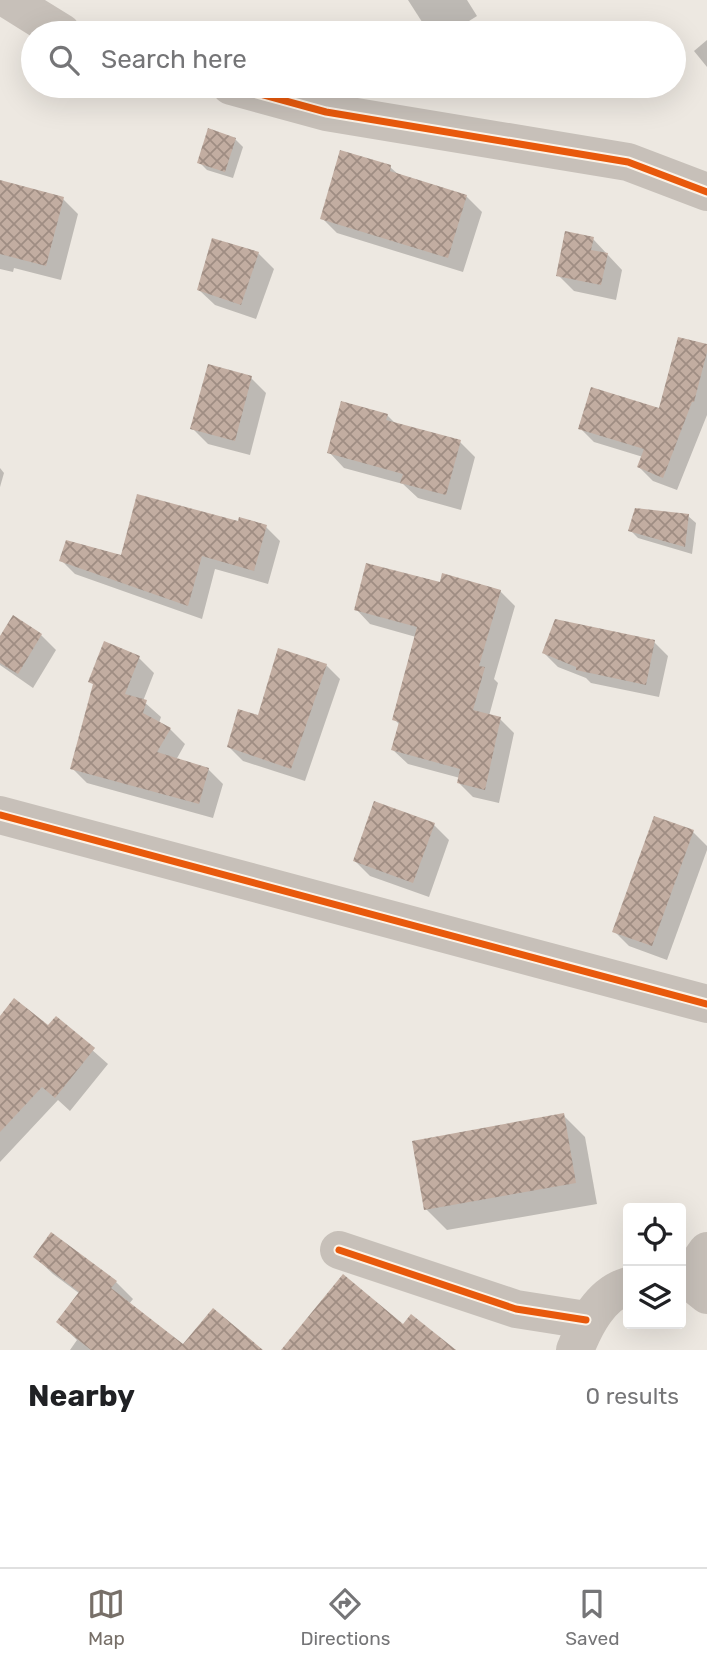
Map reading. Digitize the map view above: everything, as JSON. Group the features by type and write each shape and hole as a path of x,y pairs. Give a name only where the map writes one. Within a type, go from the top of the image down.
{"street":[{"path":"9,0 43,21"},
{"path":"275,98 326,112 628,162 707,192"},
{"path":"0,815 707,1003"},
{"path":"339,1250 516,1309 581,1335 618,1289 623,1288"}],"building":[{"path":"208,128 236,138 225,172 197,163"},
{"path":"340,150 391,165 390,171 467,195 448,258 320,219"},
{"path":"0,180 64,197 46,266 0,254"},
{"path":"565,231 594,237 591,250 608,253 601,285 556,276"},
{"path":"212,238 259,252 241,305 197,290"},
{"path":"678,337 707,344 707,352 694,402 663,478 637,467 644,449 578,429 591,387 659,408"},
{"path":"208,364 252,376 235,441 190,429"},
{"path":"341,401 388,414 386,420 461,440 446,495 400,483 403,474 327,453"},
{"path":"137,494 238,521 239,517 267,525 254,571 202,556 188,606 59,561 66,540 121,555"},
{"path":"635,508 689,514 685,547 628,531"},
{"path":"366,563 440,582 442,573 501,590 479,666 485,667 473,710 501,717 485,790 457,783 460,769 391,750 399,722 392,720 417,627 354,610"},
{"path":"13,615 42,634 18,674 0,663 0,636"},
{"path":"555,619 655,640 646,685 576,670 576,667 542,653"},
{"path":"104,641 140,656 125,694 147,700 143,713 171,728 157,752 209,768 199,804 70,769 93,684 88,682"},
{"path":"278,648 327,664 291,769 227,747 238,709 258,715"},
{"path":"374,801 435,823 413,883 353,861"},
{"path":"654,816 694,830 652,946 612,932"},
{"path":"14,998 48,1025 56,1016 95,1048 55,1098 42,1087 0,1132 0,1016"},
{"path":"564,1113 576,1183 424,1210 412,1141"},
{"path":"51,1232 117,1281 111,1288 183,1344 213,1308 263,1350 91,1350 56,1322 79,1292 33,1257"},
{"path":"343,1274 403,1324 411,1314 456,1350 281,1350"}],"cycle path":[{"path":"275,98 326,112 628,162 707,192"},
{"path":"0,815 707,1004"},
{"path":"339,1250 516,1309 586,1320"}]}
